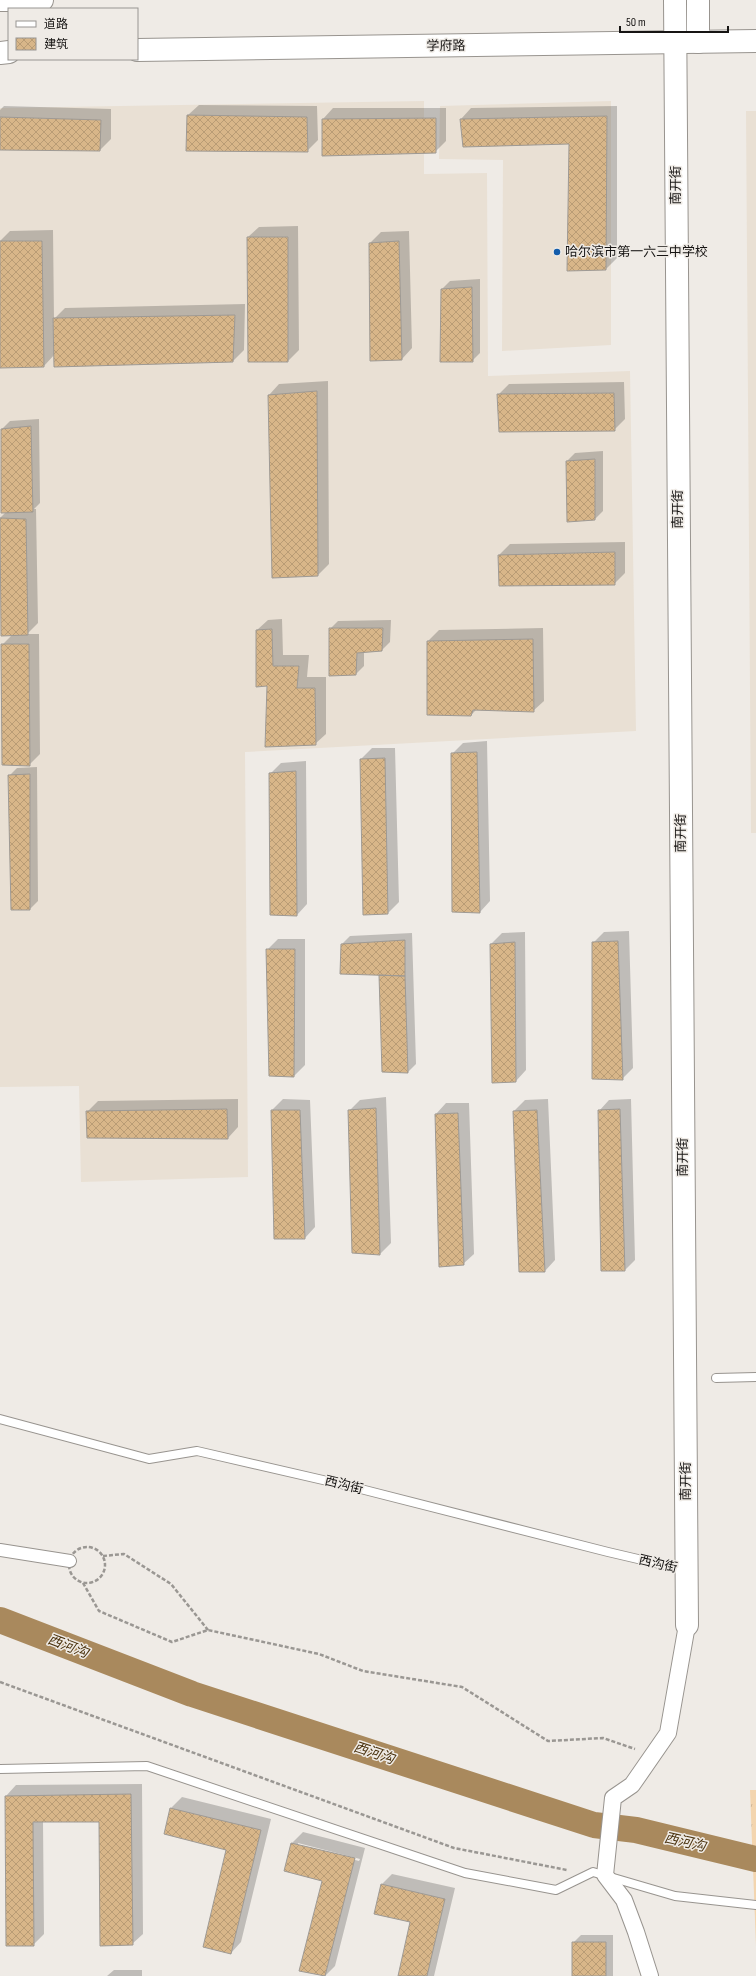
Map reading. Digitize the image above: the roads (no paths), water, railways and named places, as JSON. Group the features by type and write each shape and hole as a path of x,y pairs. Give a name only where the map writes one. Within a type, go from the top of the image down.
{"main road":[{"path":"0,0 42,0"},
{"name":"南开街","path":"675,0 687,1625"},
{"path":"698,0 698,42"},
{"name":"学府路","path":"138,50 756,41"}],"street":[{"path":"0,1550 70,1560"},
{"path":"650,1976 624,1900 605,1874 613,1798 632,1785 668,1733 687,1625"}],"lane":[{"path":"716,1378 756,1377"},
{"name":"西沟街","path":"0,1419 149,1459 197,1451 349,1486 608,1552 687,1570"},
{"path":"0,1769 147,1766 465,1873 556,1890 593,1872 605,1874 675,1896 756,1905"}],"waterway":[{"name":"西河沟","path":"0,1620 192,1694 594,1825 636,1830 756,1859"}],"place":[{"name":"哈尔滨市第一六三中学校","path":"557,252"}]}
